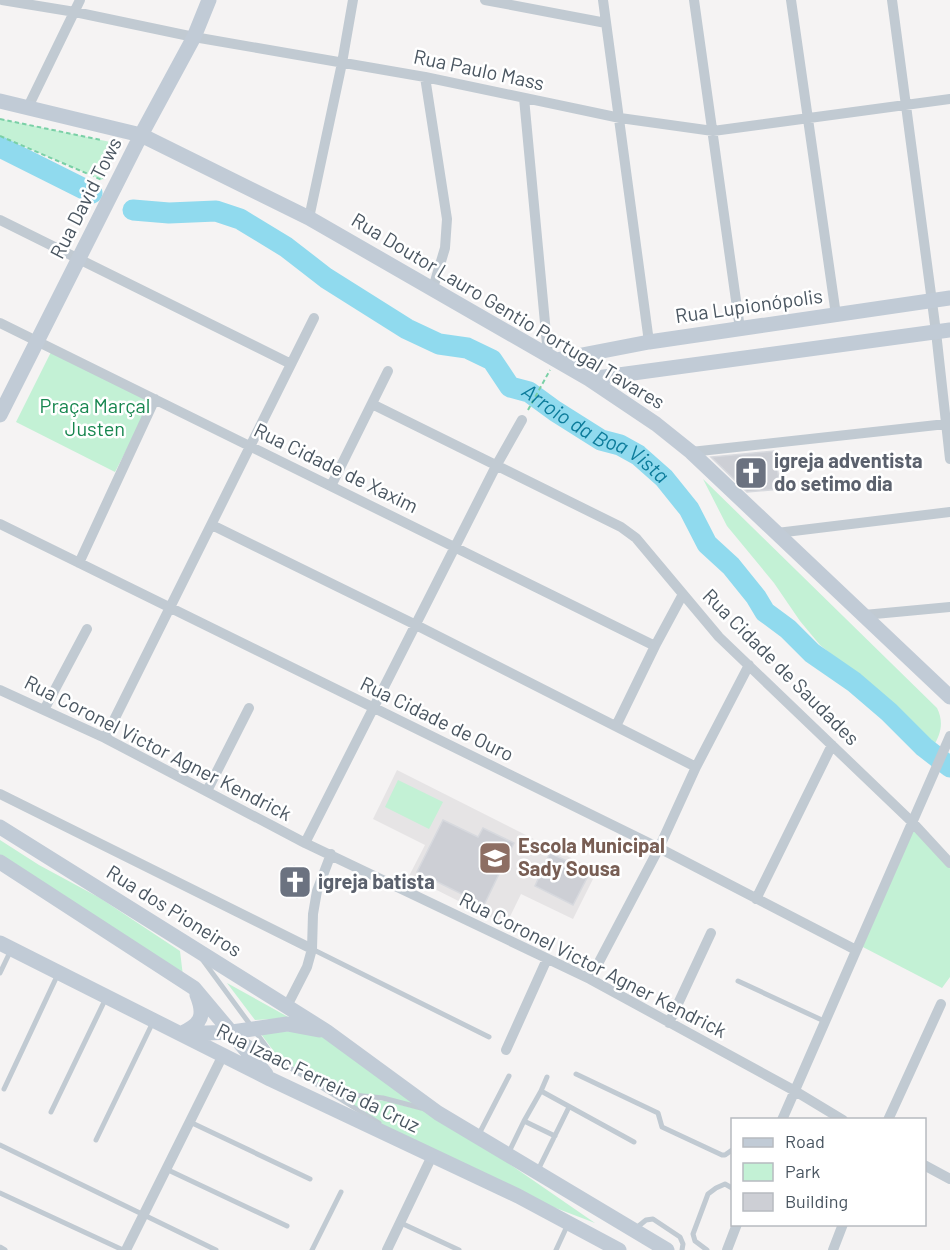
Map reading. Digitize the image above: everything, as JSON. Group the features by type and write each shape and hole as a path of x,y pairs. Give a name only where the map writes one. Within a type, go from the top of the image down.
{"street":[{"name":"Rua Paulo Mass","path":"2,0 75,12 194,37 425,77 620,118 713,131 950,99"},
{"path":"28,107 80,0"},
{"name":"Rua David Tows","path":"0,415 141,135 194,37 209,0"},
{"path":"309,218 353,0"},
{"path":"484,0 606,23"},
{"path":"603,0 649,342"},
{"path":"694,0 740,329"},
{"path":"791,0 836,315"},
{"path":"892,0 932,301 943,331 946,424 950,459"},
{"path":"425,77 447,219 446,248 433,288"},
{"path":"524,98 552,358"},
{"name":"Rua Doutor Lauro Gentio Portugal Tavares","path":"0,101 141,135 309,218 589,379 657,424 691,452 950,697"},
{"path":"0,220 291,364"},
{"name":"Rua Lupionópolis","path":"552,358 950,298"},
{"path":"105,738 314,318"},
{"name":"Rua Cidade de Xaxim","path":"0,323 655,646"},
{"path":"589,379 943,331"},
{"path":"331,486 388,371"},
{"path":"79,563 155,399"},
{"name":"Rua Cidade de Saudades","path":"372,404 621,527 636,538 719,637 912,822 950,863"},
{"path":"305,843 496,466 524,417"},
{"path":"691,452 946,424"},
{"path":"777,533 950,512"},
{"name":"Rua Cidade de Ouro","path":"0,524 659,848 856,950"},
{"path":"212,525 696,767"},
{"path":"616,726 683,594"},
{"path":"864,615 950,607"},
{"path":"44,710 87,629"},
{"path":"590,979 659,848 696,767 749,665"},
{"name":"Rua Coronel Victor Agner Kendrick","path":"0,690 105,738 305,843 590,979 841,1118"},
{"path":"207,791 249,708"},
{"path":"782,1118 949,739"},
{"path":"756,899 832,745"},
{"path":"0,794 312,949"},
{"name":"Rua dos Pioneiros","path":"1,829 326,1031"},
{"path":"287,1006 307,966 312,949 313,914 317,891 331,854"},
{"path":"0,862 194,988 270,1079"},
{"path":"669,1023 711,933"},
{"name":"Rua Izaac Ferreira da Cruz","path":"6,946 270,1079 518,1196 569,1222 610,1248"},
{"path":"506,1050 547,959"},
{"path":"179,1034 193,1028 199,1022 200,1004 194,988"},
{"path":"888,1118 941,1004"},
{"path":"179,1034 232,1032 287,1024 326,1031"},
{"name":"Rua Izaac Ferreira da Cruz","path":"326,1031 438,1113 667,1250"},
{"path":"124,1250 223,1055"},
{"path":"387,1250 432,1156"},
{"path":"926,1166 950,1179"},
{"path":"727,1250 736,1226"},
{"path":"833,1250 842,1226"}],"lane":[{"path":"0,974 6,946"},
{"path":"192,946 274,1057"},
{"path":"312,949 489,1037"},
{"path":"4,1089 58,973"},
{"path":"738,981 824,1021"},
{"path":"51,1112 106,996"},
{"path":"96,1140 154,1020"},
{"path":"232,1032 432,1156"},
{"path":"576,1074 658,1113 662,1127 722,1155 731,1151"},
{"path":"478,1136 509,1076"},
{"path":"508,1155 547,1077"},
{"path":"541,1091 634,1142"},
{"path":"332,1093 383,1098 438,1113"},
{"path":"537,1172 569,1107"},
{"path":"524,1120 555,1136"},
{"path":"189,1122 310,1179"},
{"path":"0,1145 216,1250"},
{"path":"166,1169 287,1226"},
{"path":"707,1250 695,1241 693,1233 708,1194 725,1184 731,1187"},
{"path":"312,1250 341,1192"},
{"path":"0,1193 124,1250"},
{"path":"635,1229 646,1220 653,1219 680,1237 682,1250"},
{"path":"401,1222 459,1250"},
{"path":"556,1250 569,1222"},
{"path":"0,1247 5,1250"}],"path":[{"path":"0,119 120,144 102,180 0,136"},
{"path":"524,417 541,388 552,358"}],"shaded area":[{"name":"Escola Municipal Sady Sousa","path":"397,770 597,871 573,919 521,894 506,925 409,876 425,845 373,819"}],"green space":[{"path":"0,119 120,144 102,180 0,136"},
{"name":"Praça Marçal Justen","path":"51,352 152,401 115,472 16,422"},
{"path":"703,479 937,708 941,728 933,747 900,710 820,645 774,583 727,526"},
{"path":"398,780 443,802 429,829 385,807"},
{"path":"913,824 950,865 950,977 942,988 859,945"},
{"path":"0,840 39,865 100,898 180,951 183,976 0,861"},
{"path":"227,983 290,1018 255,1020"},
{"path":"258,1030 326,1033 430,1109 332,1091 278,1057"},
{"path":"338,1096 385,1101 437,1114 595,1223 511,1191 431,1155"}],"building":[{"name":"igreja adventista do setimo dia","path":"774,451 781,489 747,492 711,457"},
{"path":"443,820 478,837 483,828 514,843 484,905 417,872"},
{"path":"550,853 590,872 573,905 535,886"},
{"name":"igreja batista","path":"294,866 309,874 297,898 281,890"}],"waterway":[{"name":"Arroio da Boa Vista","path":"0,147 92,193"},
{"name":"Arroio da Boa Vista","path":"133,210 169,213 216,211 240,219 286,247 326,278 407,329 439,344 467,348 492,360 510,387 529,392 601,440 620,445 638,455 664,478 689,509 707,544 731,566 765,612 788,629 812,653 854,682 889,712 924,747 950,767"}],"place":[{"name":"igreja adventista do setimo dia","path":"751,473"},
{"name":"Escola Municipal Sady Sousa","path":"495,858"},
{"name":"igreja batista","path":"295,882"}]}
